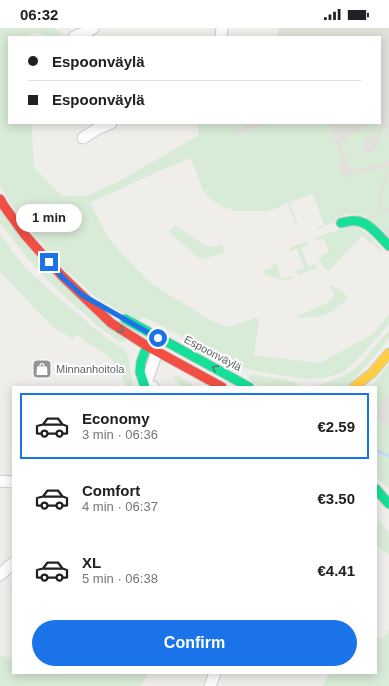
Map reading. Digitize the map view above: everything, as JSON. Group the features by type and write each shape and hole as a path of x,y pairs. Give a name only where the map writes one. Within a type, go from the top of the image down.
{"main road":[{"name":"Espoonväylä","path":"0,199 35,246 63,278 112,323 152,349 220,386"},
{"path":"341,223 358,221 365,223 389,246"},
{"name":"Espoonväylä","path":"82,295 247,386"},
{"path":"355,386 372,373 389,353"},
{"path":"366,386 372,373"},
{"path":"377,490 389,504"},
{"path":"377,500 389,510"}],"street":[{"path":"77,36 93,28"},
{"path":"83,138 109,124"},
{"path":"148,386 152,349 158,338"},
{"path":"0,481 12,482"},
{"path":"0,575 12,564"},
{"path":"210,686 215,674"}],"shaded area":[{"path":"279,28 389,28 389,239 348,181 258,199 231,124 381,124 381,36 277,36"},
{"path":"389,364 389,426 377,418 377,386 372,386"}],"green space":[{"path":"0,28 54,28 62,34 58,36 48,36 38,33 31,33 27,36 8,36 8,124 31,124 34,167 62,196 86,196 118,182 199,135 197,124 249,124 234,130 236,135 269,124 328,124 342,158 342,161 338,163 340,170 347,178 351,175 389,166 389,172 385,175 382,181 379,195 380,207 389,213 389,228 386,231 381,231 363,214 361,216 355,214 345,214 318,229 317,227 324,225 313,194 290,202 298,225 296,225 288,203 275,209 265,211 232,211 229,207 226,209 206,196 205,194 208,192 207,190 204,192 202,188 191,158 90,203 108,237 150,283 210,320 229,327 255,318 259,319 254,355 320,363 373,334 389,315 389,324 355,362 342,373 323,378 308,379 244,368 144,317 136,321 96,297 56,261 19,216 0,186"},
{"path":"371,124 381,124 375,135 364,141 362,148 366,153 375,150 379,144 383,128 386,128 388,130 387,137 389,139 389,159 370,166 350,168 341,145 343,141"},
{"path":"389,175 389,210 382,204 382,194"},
{"path":"0,210 126,340 124,342 120,342 99,327 49,282 29,260 0,223"},
{"path":"175,225 207,247 222,245 224,253 203,259 197,257 169,231"},
{"path":"351,225 355,225 373,238 382,250 381,251 371,242 370,243 362,235 329,271 323,267 319,257 329,252 324,239 316,241 315,238"},
{"path":"0,234 24,267 105,337 125,350 128,356 133,386 126,385 112,359 76,334 73,339 53,327 0,272"},
{"path":"307,241 309,244 301,247 308,267 316,264 316,268 299,275 296,271 304,268 297,248 290,251 290,248"},
{"path":"277,264 281,279 293,277 286,281 263,274 262,271 272,268 272,266"},
{"path":"330,285 340,290 348,298 330,313 318,317 298,317 298,315 329,302 329,300 335,297"},
{"path":"389,331 389,339 348,386 314,386 329,382 356,368"},
{"path":"389,364 389,395 377,409 377,386 372,386"},
{"path":"174,376 178,376 195,386 181,386"},
{"path":"249,376 262,376 295,382 298,386 259,386 249,379"},
{"path":"377,418 389,426 389,489 377,477"},
{"path":"377,519 389,532 389,555 377,546"},
{"path":"389,630 389,686 323,686 329,674 377,674 377,636 381,640"},
{"path":"0,655 12,660 12,674 148,674 140,686 0,686"}],"waterway":[{"path":"377,450 389,456"}],"traffic: fast":[{"path":"341,223 353,221 362,222 374,231 389,246"},
{"path":"125,319 247,386"},
{"path":"145,386 140,372 141,362 147,346 157,338"},
{"path":"377,490 389,504"}],"traffic: slow":[{"path":"355,386 372,373 389,353"}],"traffic: jam":[{"path":"0,199 25,235 49,262 111,323 147,346 220,386"}],"place":[{"name":"Minnanhoitola","path":"42,369"}],"route":[{"path":"49,262 63,278 82,295 158,338"}]}
